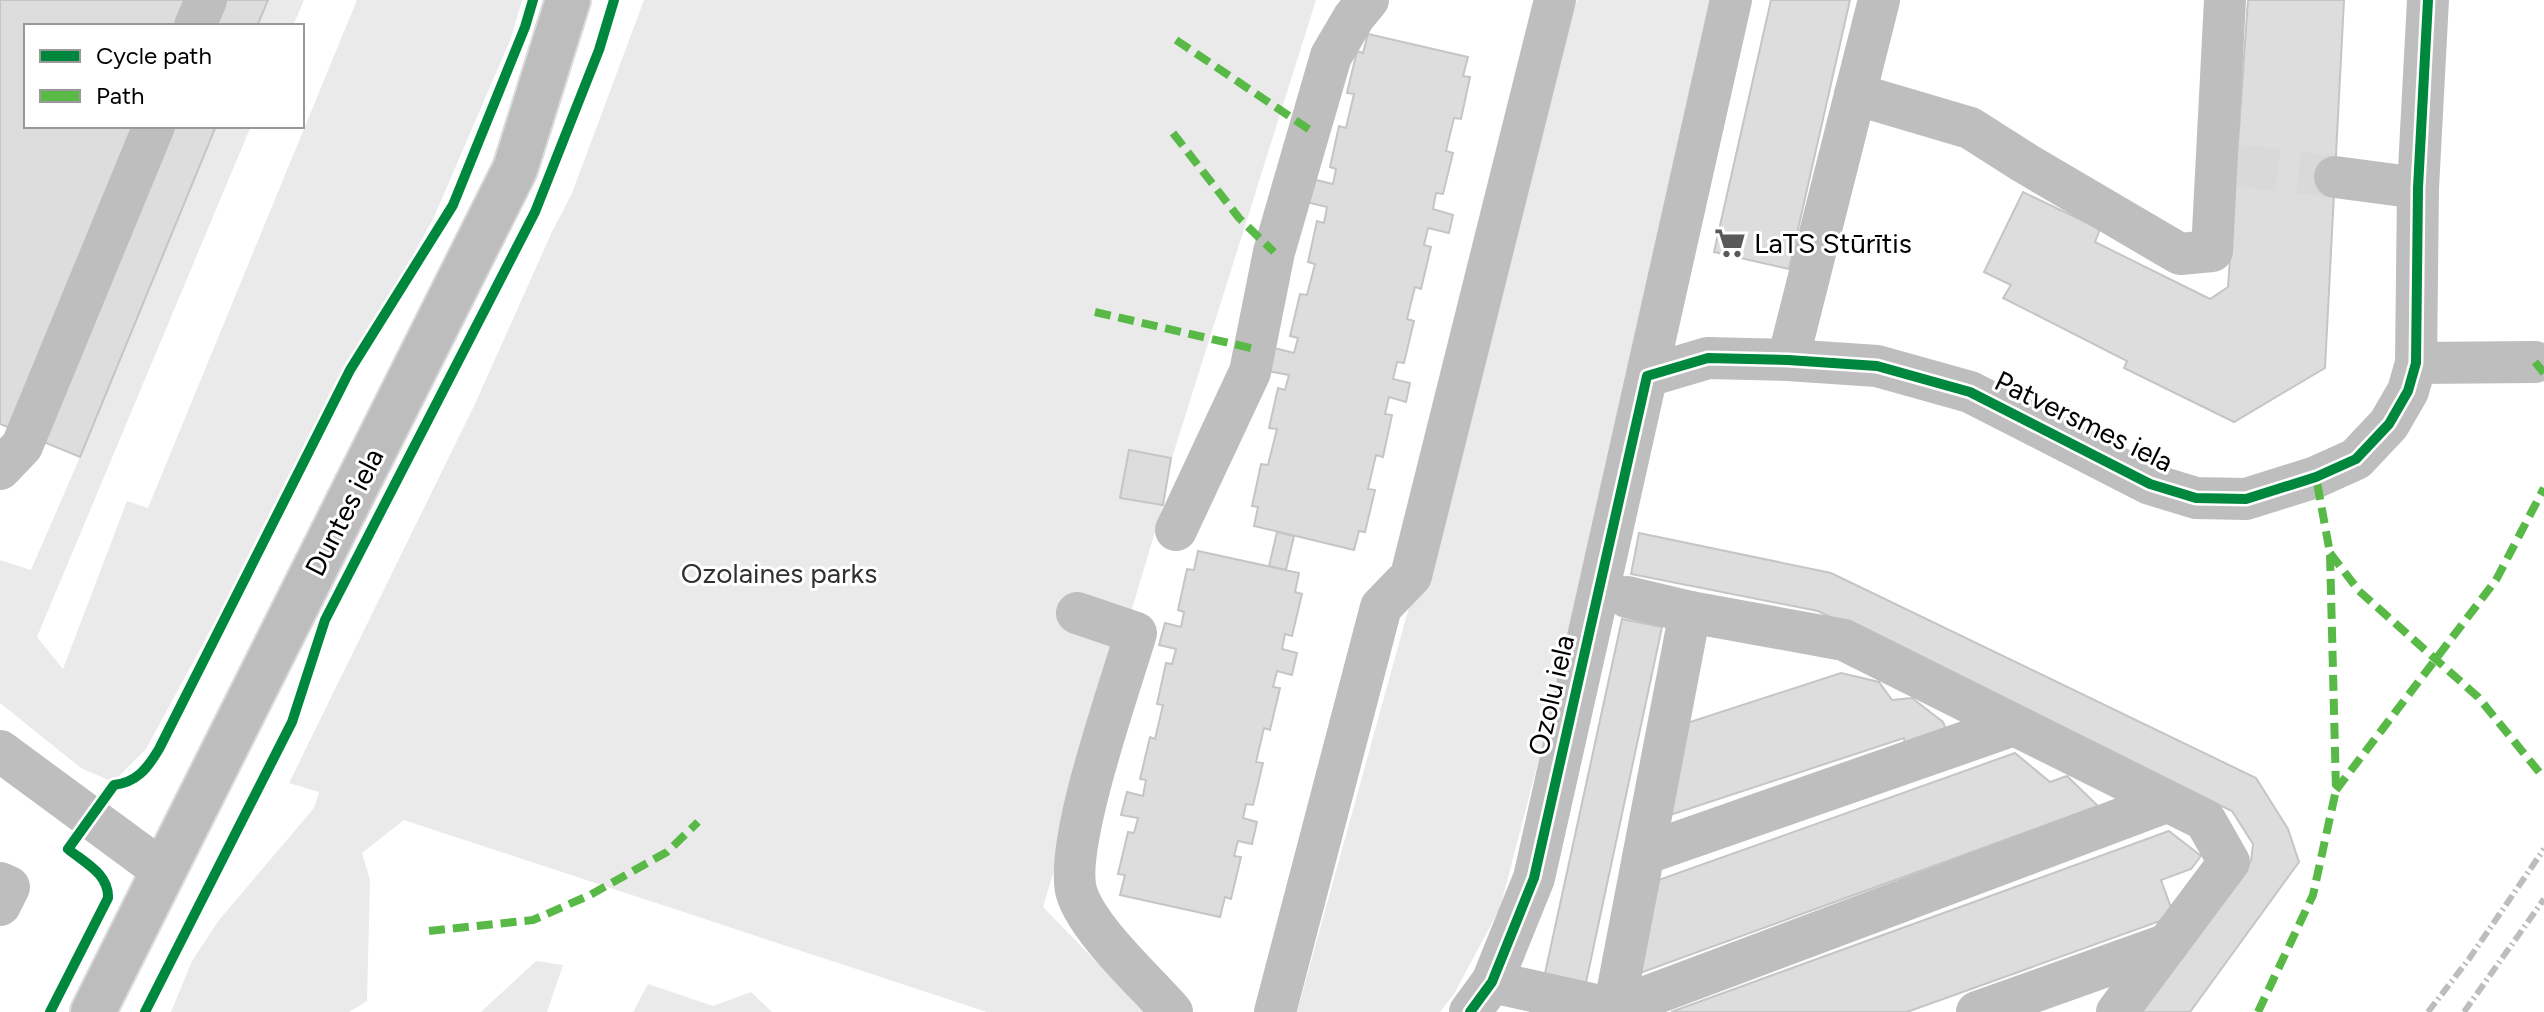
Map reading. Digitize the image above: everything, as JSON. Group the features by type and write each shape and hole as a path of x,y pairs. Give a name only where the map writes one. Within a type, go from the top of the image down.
{"main road":[{"name":"Duntes iela","path":"93,1012 515,169 568,0"}],"street":[{"path":"196,24 206,0"},
{"path":"1176,530 1250,372 1274,252 1331,56 1368,0"},
{"path":"1275,1012 1381,607 1411,576 1555,0"},
{"name":"Ozolu iela","path":"1481,997 1534,878 1731,0"},
{"path":"1788,360 1879,0"},
{"path":"1855,94 1970,128 2180,254 2212,251 2227,164 2225,0"},
{"name":"Patversmes iela","path":"1647,376 1708,358 1877,366 1970,392 2150,484 2196,498 2246,499 2316,477 2356,459 2389,424 2408,391 2416,363 2418,188 2428,0"},
{"path":"0,469 22,446 153,128"},
{"path":"2335,177 2418,188"},
{"path":"2416,363 2535,362"},
{"path":"1627,597 1690,612 1844,640 2205,820 2229,862 2117,1012"},
{"path":"1614,1009 1690,612"},
{"path":"1077,613 1136,633 1085,806 1076,851 1076,892 1097,929 1172,1012"},
{"path":"1644,854 2014,725"},
{"path":"0,751 163,871"},
{"path":"1481,997 1614,1009 2166,802"},
{"path":"1977,1012 2168,944"}],"green space":[{"path":"268,0 304,0 294,24 258,24"},
{"path":"357,0 522,0 511,38 434,217 146,749 113,782 81,768 0,703 0,560 31,570 215,128 250,128 37,637 63,669 127,501 148,508"},
{"name":"Ozolaines parks","path":"644,0 1316,0 1172,458 1163,505 1043,907 1145,1012 987,1012 404,820 362,853 370,880 367,1001 349,1012 171,1012 192,961 219,920 314,808 319,792 289,783 474,406 572,193"},
{"path":"1577,0 1720,0 1605,506 1500,908 1454,994 1440,1012 1297,1012"},
{"path":"536,961 563,965 547,1012 481,1012"},
{"path":"648,984 713,1006 751,992 772,1012 633,1012"}],"building":[{"path":"0,0 268,0 258,24 24,24 24,128 215,128 80,457 0,424"},
{"path":"1771,0 1850,0 1789,269 1714,252"},
{"path":"2248,0 2344,0 2325,368 2234,422 2124,368 2127,361 2003,298 2011,285 1984,272 2023,192 2100,229 2095,242 2210,299 2228,287"},
{"path":"1368,34 1468,57 1463,76 1470,77 1461,119 1454,118 1446,151 1453,153 1443,194 1436,193 1433,209 1453,215 1449,233 1428,228 1424,245 1431,247 1421,289 1415,287 1407,319 1414,321 1404,363 1397,362 1393,379 1410,383 1406,402 1389,397 1385,414 1392,415 1383,457 1376,455 1368,489 1375,490 1365,532 1359,531 1354,550 1254,526 1258,507 1252,506 1261,464 1268,465 1277,429 1269,428 1278,388 1285,390 1289,375 1268,371 1274,348 1294,353 1298,338 1290,336 1300,294 1307,295 1315,264 1308,262 1317,221 1324,223 1327,207 1306,202 1312,179 1333,184 1336,169 1330,167 1339,126 1346,128 1354,94 1347,93 1357,51 1363,53"},
{"path":"1129,450 1171,458 1163,505 1120,498"},
{"path":"1277,532 1294,536 1286,570 1269,566"},
{"path":"1639,533 1831,573 2256,778 2288,829 2299,862 2190,1012 2142,1012 2251,861 2253,844 2232,811 1818,611 1631,574"},
{"path":"1198,551 1299,573 1295,592 1302,594 1292,636 1285,634 1282,649 1297,653 1292,675 1277,671 1273,687 1280,688 1270,730 1264,728 1256,762 1263,763 1253,805 1246,804 1243,818 1257,822 1252,844 1238,841 1234,856 1241,857 1231,899 1225,897 1220,917 1120,895 1125,875 1118,874 1128,832 1134,833 1138,818 1121,815 1127,792 1143,796 1146,780 1140,779 1150,737 1155,739 1163,705 1157,704 1166,663 1172,664 1176,649 1159,645 1165,623 1181,627 1184,612 1178,610 1187,569 1194,570"},
{"path":"1622,619 1662,627 1585,987 1544,978"},
{"path":"1841,673 1879,682 1892,700 1912,698 1943,722 1946,729 1905,743 1904,738 1670,815 1687,723"},
{"path":"2015,753 2050,782 2067,776 2098,806 1640,973 1653,882"},
{"path":"2169,831 2201,856 2191,869 2161,880 2174,916 1907,1012 1671,1012"}],"tunnel":[{"path":"2236,165 2335,177"}],"railway":[{"path":"2428,1012 2469,959 2544,849"},
{"path":"2464,1012 2544,899"}],"marked path":[{"path":"1176,40 1310,130"},
{"path":"1173,133 1239,218 1274,252"},
{"path":"1095,312 1255,349"},
{"path":"2535,362 2544,373"},
{"path":"2258,1012 2313,895 2336,790 2330,553 2316,477"},
{"path":"2336,790 2496,580 2544,488"},
{"path":"2330,553 2359,591 2478,697 2544,778"},
{"path":"429,931 533,920 590,895 667,852 698,822"}],"cycle path":[{"path":"50,1012 108,898 105,882 68,849 114,785 129,781 141,773 159,749 350,370 453,205 533,0"},
{"path":"145,1012 292,722 325,620 535,212 599,50 614,0"},
{"path":"1470,1012 1492,982 1534,878 1647,376 1708,358 1877,366 1970,392 2150,484 2196,498 2246,499 2316,477 2356,459 2389,424 2408,391 2416,363 2418,188 2428,0"}],"place":[{"name":"LaTS Stūrītis","path":"1730,243"}]}
